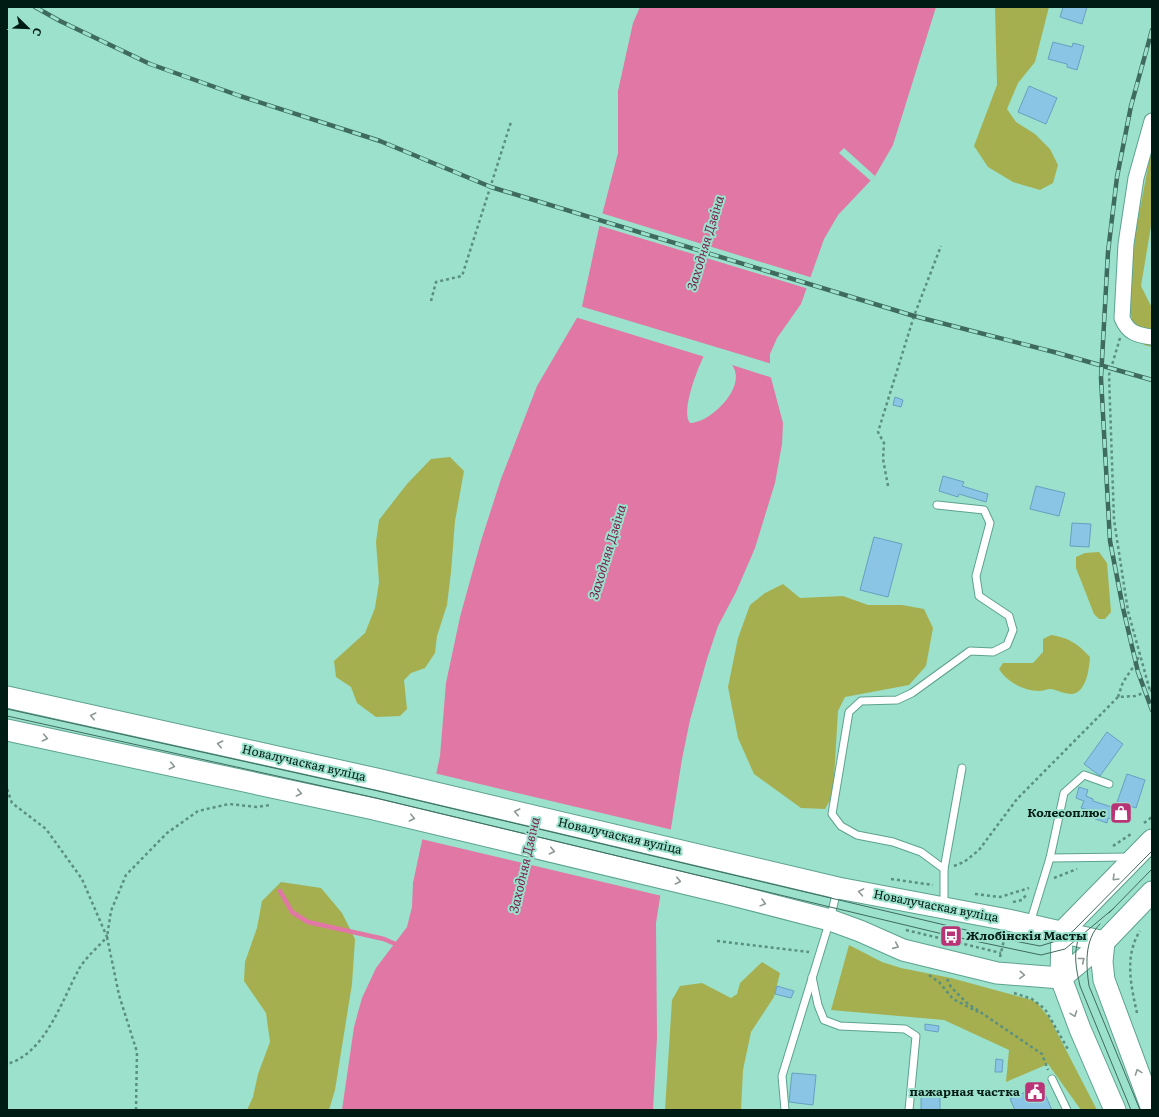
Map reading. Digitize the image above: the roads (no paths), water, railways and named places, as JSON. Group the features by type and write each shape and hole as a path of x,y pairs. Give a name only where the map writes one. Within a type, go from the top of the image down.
{"main road":[{"name":"Новалучаская вуліца","path":"7,697 381,780 838,888 944,907 1104,942"},
{"path":"7,730 374,809 725,893 830,920 860,931 903,950 997,973 1061,978 1104,942 1152,892"},
{"path":"1115,1110 1076,1019 1061,978 1062,932 1152,840"},
{"path":"1104,942 1102,962 1104,980 1152,1109"}],"street":[{"path":"1152,121 1136,178 1126,244 1122,318 1126,327 1136,334 1152,337"}],"lane":[{"path":"937,505 984,510 990,523 976,576 979,596 1009,616 1012,630 1007,645 993,652 970,651 912,694 897,700 861,701 849,712 832,814 841,826 857,835 893,842 921,852 944,869"},
{"path":"944,907 944,869 962,768"},
{"path":"1029,925 1050,858 1064,793 1084,775 1109,784"},
{"path":"1050,858 1136,857"},
{"path":"785,1110 782,1076 830,920 838,888"},
{"path":"812,977 818,1005 824,1020 840,1026 905,1029 916,1036 909,1110"},
{"path":"1052,1079 1067,1110"}],"water":[{"name":"Заходняя Дзвіна","path":"640,7 936,7 893,145 875,176 838,215 824,239 801,304 777,338 770,354 770,374 783,423 782,444 775,483 755,548 736,592 718,626 690,720 682,759 656,923 657,1037 653,1110 342,1110 354,1027 362,998 376,968 407,927 412,907 413,883 440,756 446,683 460,617 481,541 501,479 537,386 581,311 600,223 618,153 618,91 633,23","holes":["706,352 718,352 732,365 736,374 735,383 731,393 717,410 708,417 690,423 687,409 699,367"]}],"waterway":[{"path":"280,891 292,912 308,922 384,939 400,946"}],"tram line":[{"path":"7,709 378,791 1004,939 1040,946 1063,939 1074,930 1152,851"},
{"path":"7,716 376,798 951,936 1041,955 1065,949 1113,909"},
{"path":"1109,913 1152,869"},
{"path":"1100,924 1091,937 1087,953 1089,986 1140,1110"},
{"path":"1079,937 1076,949 1076,967 1080,986 1131,1110"}],"railway":[{"path":"35,7 60,21 150,64 240,96 380,141 491,187 914,316 1054,352 1152,380"},
{"path":"1152,30 1131,106 1117,177 1108,252 1101,378 1110,541 1123,608 1138,672 1152,710"}],"place":[{"name":"Колесоплюс","path":"1121,813"},
{"name":"Жлобінскія Масты","path":"951,936"},
{"name":"пажарная частка","path":"1035,1092"}]}
